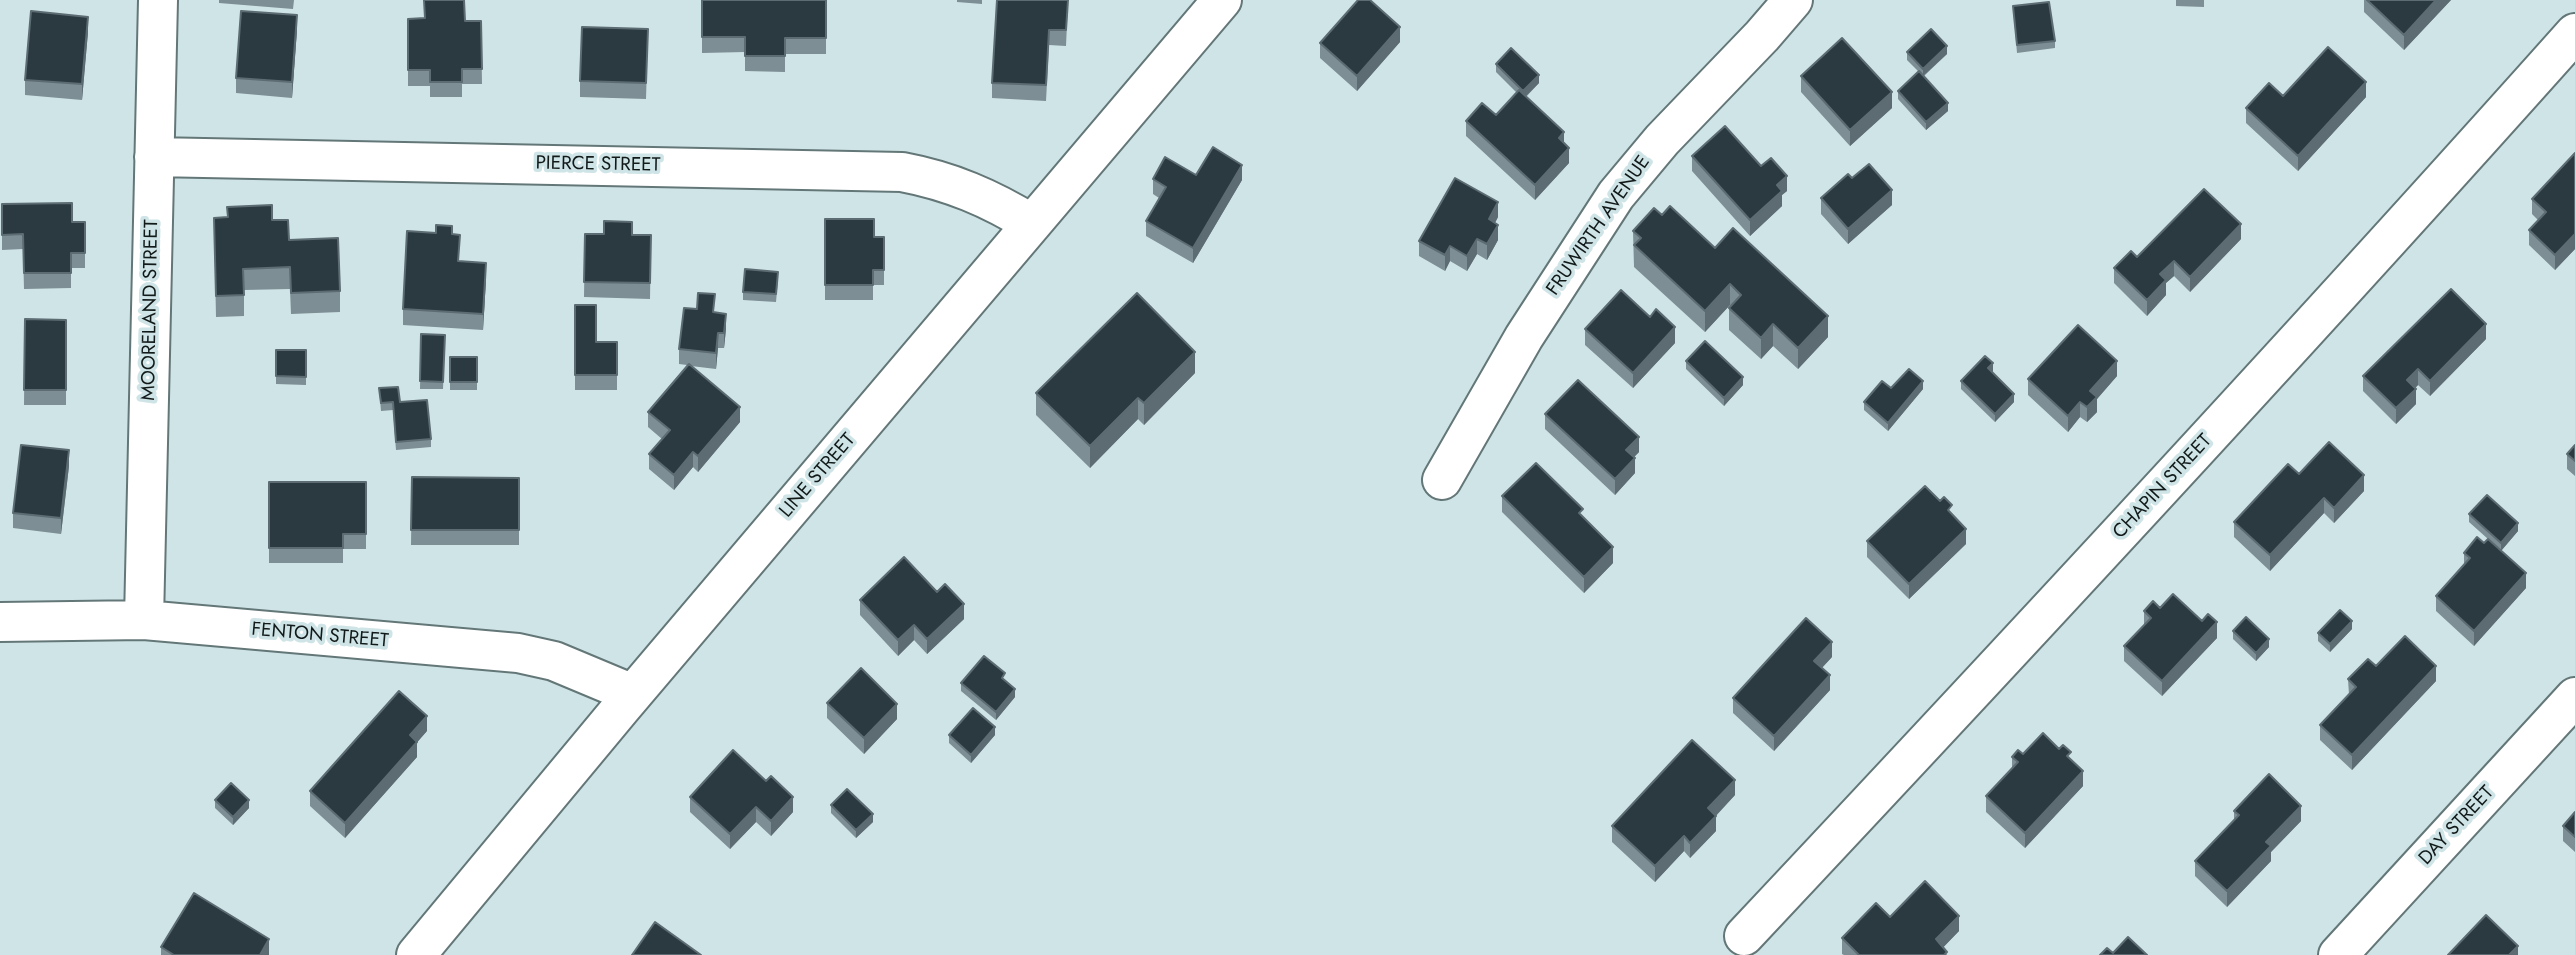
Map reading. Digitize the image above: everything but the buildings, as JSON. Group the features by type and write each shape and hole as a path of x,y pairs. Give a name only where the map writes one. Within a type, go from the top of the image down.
{"street":[{"name":"MOORELAND STREET","path":"144,620 158,0"},
{"name":"LINE STREET","path":"416,955 633,694 1222,0"},
{"name":"FRUWIRTH AVENUE","path":"1442,480 1524,337 1616,195 1662,140 1793,0"},
{"name":"CHAPIN STREET","path":"1744,936 2042,618 2414,214 2575,33"},
{"name":"PIERCE STREET","path":"154,157 902,172 977,193 1032,224"},
{"name":"FENTON STREET","path":"0,622 144,620 519,653 563,665 633,694"},
{"name":"DAY STREET","path":"2338,955 2575,697"}]}
